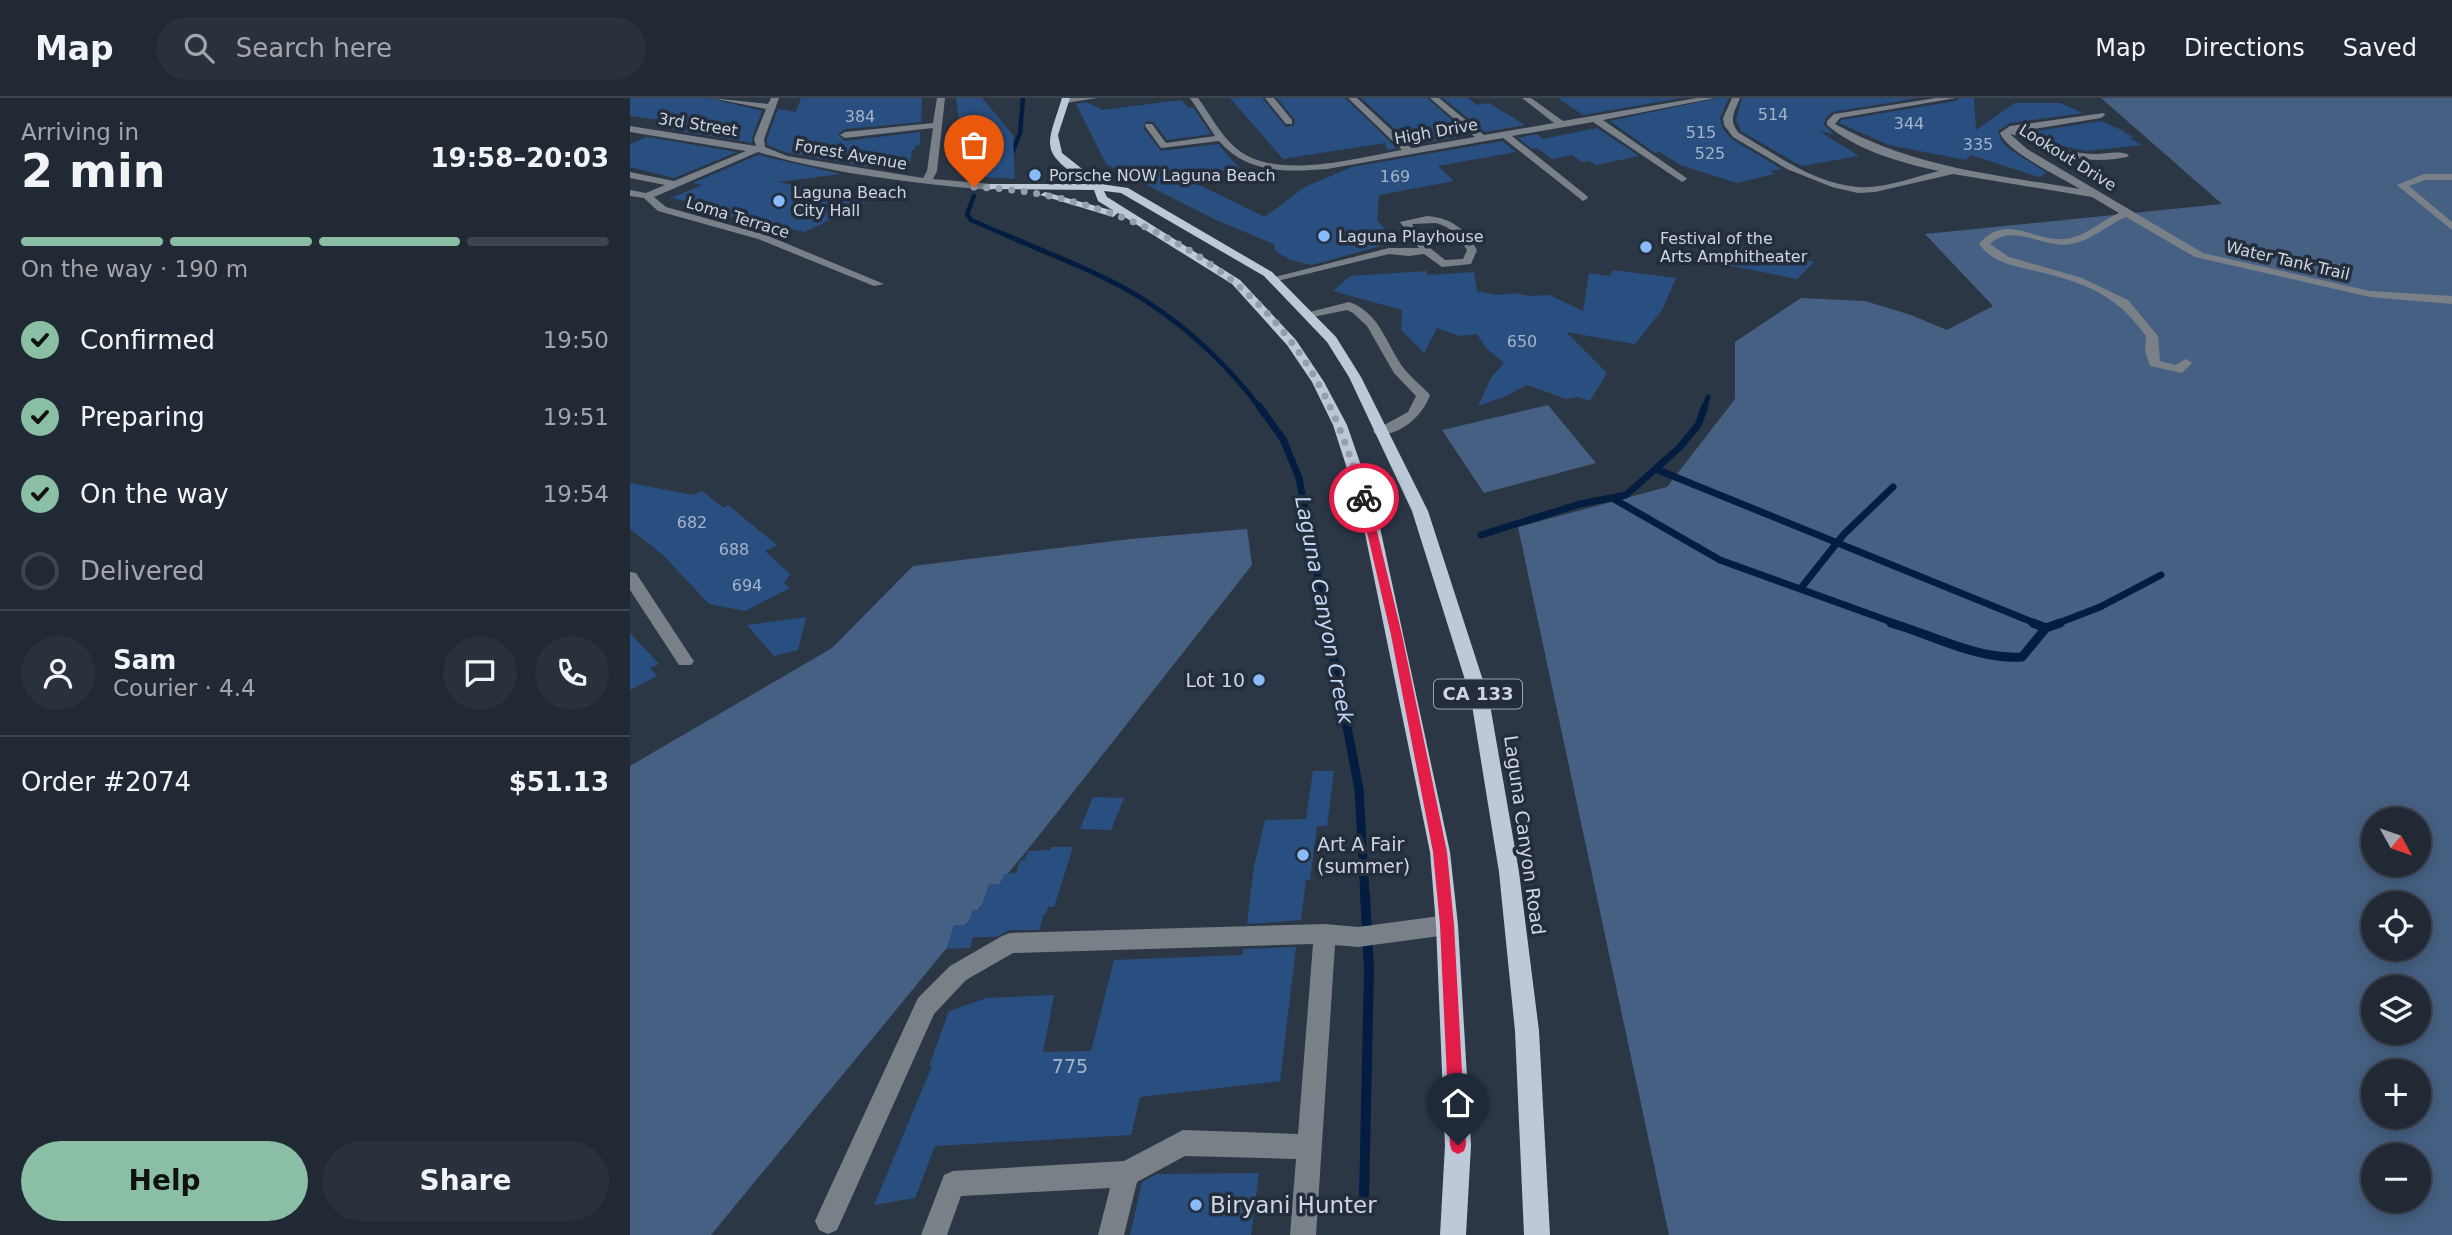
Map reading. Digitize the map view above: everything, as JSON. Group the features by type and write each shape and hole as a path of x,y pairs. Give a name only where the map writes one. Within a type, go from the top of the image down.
{"main road":[{"name":"CA 133","path":"1066,99 1053,141 1057,153 1098,187"},
{"path":"1013,186 1060,174 1072,166"},
{"name":"CA 133","path":"991,187 1065,198 1136,221"},
{"path":"991,187 1098,187"},
{"name":"Laguna Canyon Road","path":"1453,1235 1458,1145 1447,925 1440,852 1368,509 1340,425 1318,382 1291,318 1273,279 1245,259 1124,190 1098,187 1102,199 1226,273 1291,318 1332,340 1355,377 1420,511 1480,699 1509,872 1525,1018 1536,1235"}],"street":[{"path":"647,196 761,149 759,138 774,102 715,98"},
{"path":"926,182 932,171 941,98"},
{"path":"1066,99 1093,98"},
{"name":"High Drive","path":"1194,98 1222,138 1238,155 1275,167 1327,166 1712,98"},
{"path":"1269,98 1289,122"},
{"path":"1352,98 1408,151"},
{"path":"1434,98 1482,138"},
{"path":"1527,98 1561,124"},
{"path":"1633,98 1650,108"},
{"path":"1736,98 1727,118 1728,125 1736,135 1815,179 1858,190 1875,189 1953,172"},
{"path":"1732,110 1750,98"},
{"path":"1952,98 1837,116 1831,121 1831,125 1892,157 1953,172 2101,196"},
{"name":"Lookout Drive","path":"2101,115 2005,133 2006,137 2024,151 2129,213"},
{"path":"1594,118 1682,179"},
{"path":"845,135 938,125"},
{"path":"1149,126 1164,146 1222,138"},
{"name":"3rd Street","path":"630,129 732,147 761,149"},
{"path":"2010,130 2071,156 2085,159 2124,155"},
{"path":"1504,134 1583,198"},
{"name":"Forest Avenue","path":"761,149 785,158 834,167 926,182 991,187"},
{"path":"834,167 841,158"},
{"path":"630,175 675,184"},
{"path":"2452,177 2424,177 2402,185 2452,227"},
{"name":"Loma Terrace","path":"630,193 647,196 663,209 762,237 878,284"},
{"path":"2129,213 2120,215 2076,240 2062,242 2005,231 1992,234 1984,244 1990,253 2007,261 2048,271 2109,292 2127,304 2152,336 2151,351 2154,363 2178,370 2186,363"},
{"name":"Water Tank Trail","path":"2129,213 2183,248 2199,255 2370,295 2452,300"},
{"path":"1438,218 1466,239 1472,250 1467,262 1442,264 1426,250 1405,222 1438,218"},
{"path":"1273,279 1389,251 1409,253 1426,250"},
{"path":"1291,318 1349,306 1356,308 1372,324 1397,369 1423,395 1420,409 1412,418 1380,431"},
{"path":"630,577 685,661"},
{"path":"828,1221 926,1006 958,973 1010,943 1325,934 1358,937 1447,925"},
{"path":"1303,1235 1325,934"},
{"path":"934,1235 953,1184 1126,1174 1183,1143 1310,1147"},
{"path":"1111,1235 1126,1174"}],"shaded area":[{"path":"2101,98 2452,98 2452,1235 1669,1235 1518,527 1667,487 1735,399 1735,342 1801,298 1865,301 1911,315 1947,330 1993,306 1925,234 2222,204"},
{"path":"1548,405 1596,463 1484,493 1442,430"},
{"path":"1247,529 1252,565 1033,843 711,1235 630,1235 630,766 832,648 913,566 1130,539"}],"building":[{"path":"630,98 709,98 762,111 752,143 668,129 683,123 630,116"},
{"path":"801,98 922,98 921,122 845,129 838,134 845,141 920,132 920,145 912,150 910,164 882,169 788,153 767,145 778,109 796,112"},
{"path":"956,98 982,98 1013,135 1015,179 959,175 962,146"},
{"path":"1230,98 1262,98 1286,127 1294,126 1295,120 1277,98 1345,98 1397,148 1387,150 1385,143 1283,159"},
{"path":"1361,98 1427,98 1469,135 1412,145"},
{"path":"1443,98 1468,98 1477,105 1489,103 1525,125 1485,132"},
{"path":"1558,98 1681,98 1583,115"},
{"path":"1729,98 1720,118 1722,127 1731,139 1782,169 1770,171 1775,174 1737,183 1680,165 1660,152 1655,153 1610,121"},
{"path":"1742,98 1919,98 1832,112 1825,119 1824,125 1834,134 1819,131 1859,156 1801,166 1741,131 1736,120"},
{"path":"1959,98 1974,98 1976,130 2015,103 2060,103 2083,113 2010,123 1998,131 2002,142 2011,150 2047,173 2039,177 1971,155 1966,160 1889,145 1839,123 1841,120 1956,101"},
{"path":"1181,100 1189,108 1193,107 1211,134 1167,140 1154,122 1146,121 1143,128 1161,151 1218,144 1239,168 1185,178 1265,217 1305,187 1352,167 1502,141 1516,152 1438,166 1454,181 1379,195 1377,220 1395,242 1312,265 1291,260 1275,251 1274,244 1216,220 1106,164 1076,104 1086,102 1103,110"},
{"path":"2101,121 2126,132 2123,132 2142,145 2086,151 2058,145 2030,132"},
{"path":"1597,128 1639,156 1596,165 1589,161 1582,162 1572,155 1552,159 1518,138 1537,134 1543,139"},
{"path":"647,137 737,152 674,178 630,167 630,144"},
{"path":"758,155 841,174 778,182 866,202 805,232 689,208 697,204 671,198 702,185 693,183"},
{"path":"1743,246 1814,262 1797,279 1727,265"},
{"path":"1613,270 1676,278 1662,310 1635,344 1566,332 1607,373 1590,401 1578,397 1566,399 1527,385 1478,406 1491,378 1504,363 1486,348 1477,334 1460,336 1437,328 1424,353 1401,330 1402,310 1333,291 1350,276 1427,271 1427,275 1474,272 1477,291 1497,295 1549,295 1583,311 1589,273 1610,276"},
{"path":"630,483 693,495 702,491 724,508 728,505 777,545 765,551 790,574 784,583 790,588 745,611 709,604 663,555 630,529"},
{"path":"806,617 798,650 774,656 747,625"},
{"path":"630,633 659,664 650,668 657,676 630,690"},
{"path":"1313,771 1334,771 1327,826 1317,826 1310,880 1306,880 1301,920 1247,924 1254,866 1265,820 1306,819"},
{"path":"1093,797 1124,798 1111,830 1080,829"},
{"path":"1051,847 1073,847 1054,907 1048,907 1039,930 1010,930 996,937 973,937 970,948 946,949 954,925 967,925 973,910 980,910 989,884 1000,884 1004,874 1016,873 1020,861 1025,860 1028,851 1050,850"},
{"path":"1296,947 1280,1081 1140,1097 1131,1135 935,1146 915,1198 874,1205 932,1066 929,1066 949,1011 987,998 1054,995 1043,1052 1091,1051 1114,960 1243,955 1243,949"},
{"name":"Biryani Hunter","path":"1259,1173 1251,1235 1130,1235 1142,1182 1157,1174"}],"waterway":[{"name":"Laguna Canyon Creek","path":"1010,158 1020,133 1023,98"},
{"name":"Laguna Canyon Creek","path":"974,196 967,214 971,220 1008,236"},
{"name":"Laguna Canyon Creek","path":"1004,234 1094,273 1146,301 1208,350 1260,408"},
{"path":"1704,408 1708,397"},
{"name":"Laguna Canyon Creek","path":"1259,406 1283,439 1299,478 1327,624"},
{"path":"1481,535 1580,504 1626,495 1679,448 1698,425 1705,406"},
{"path":"1658,470 1837,543"},
{"path":"1837,543 1893,487"},
{"path":"1614,499 1720,560 1897,624"},
{"path":"1801,588 1837,543"},
{"path":"1837,543 2037,624"},
{"path":"2056,624 2100,607 2161,575"},
{"name":"Laguna Canyon Creek","path":"1327,623 1359,789 1365,896"},
{"path":"1891,623 1972,651 2005,657 2022,657 2046,628"},
{"path":"2033,623 2046,628"},
{"path":"2046,628 2060,623"},
{"name":"Laguna Canyon Creek","path":"1364,1198 1369,969 1365,894"}],"way so far":[{"path":"974,187 1065,198 1136,221 1226,273 1275,322 1318,382 1340,425 1364,498"}],"place":[{"name":"Porsche NOW Laguna Beach","path":"1035,175"},
{"name":"Laguna Beach City Hall","path":"779,201"},
{"name":"Laguna Playhouse","path":"1324,236"},
{"name":"Festival of the Arts Amphitheater","path":"1646,247"},
{"name":"Lot 10","path":"1259,680"},
{"name":"Art A Fair (summer)","path":"1303,855"},
{"name":"Biryani Hunter","path":"1196,1205"}],"route":[{"path":"1364,498 1396,635 1440,852 1447,925 1458,1145"}]}
